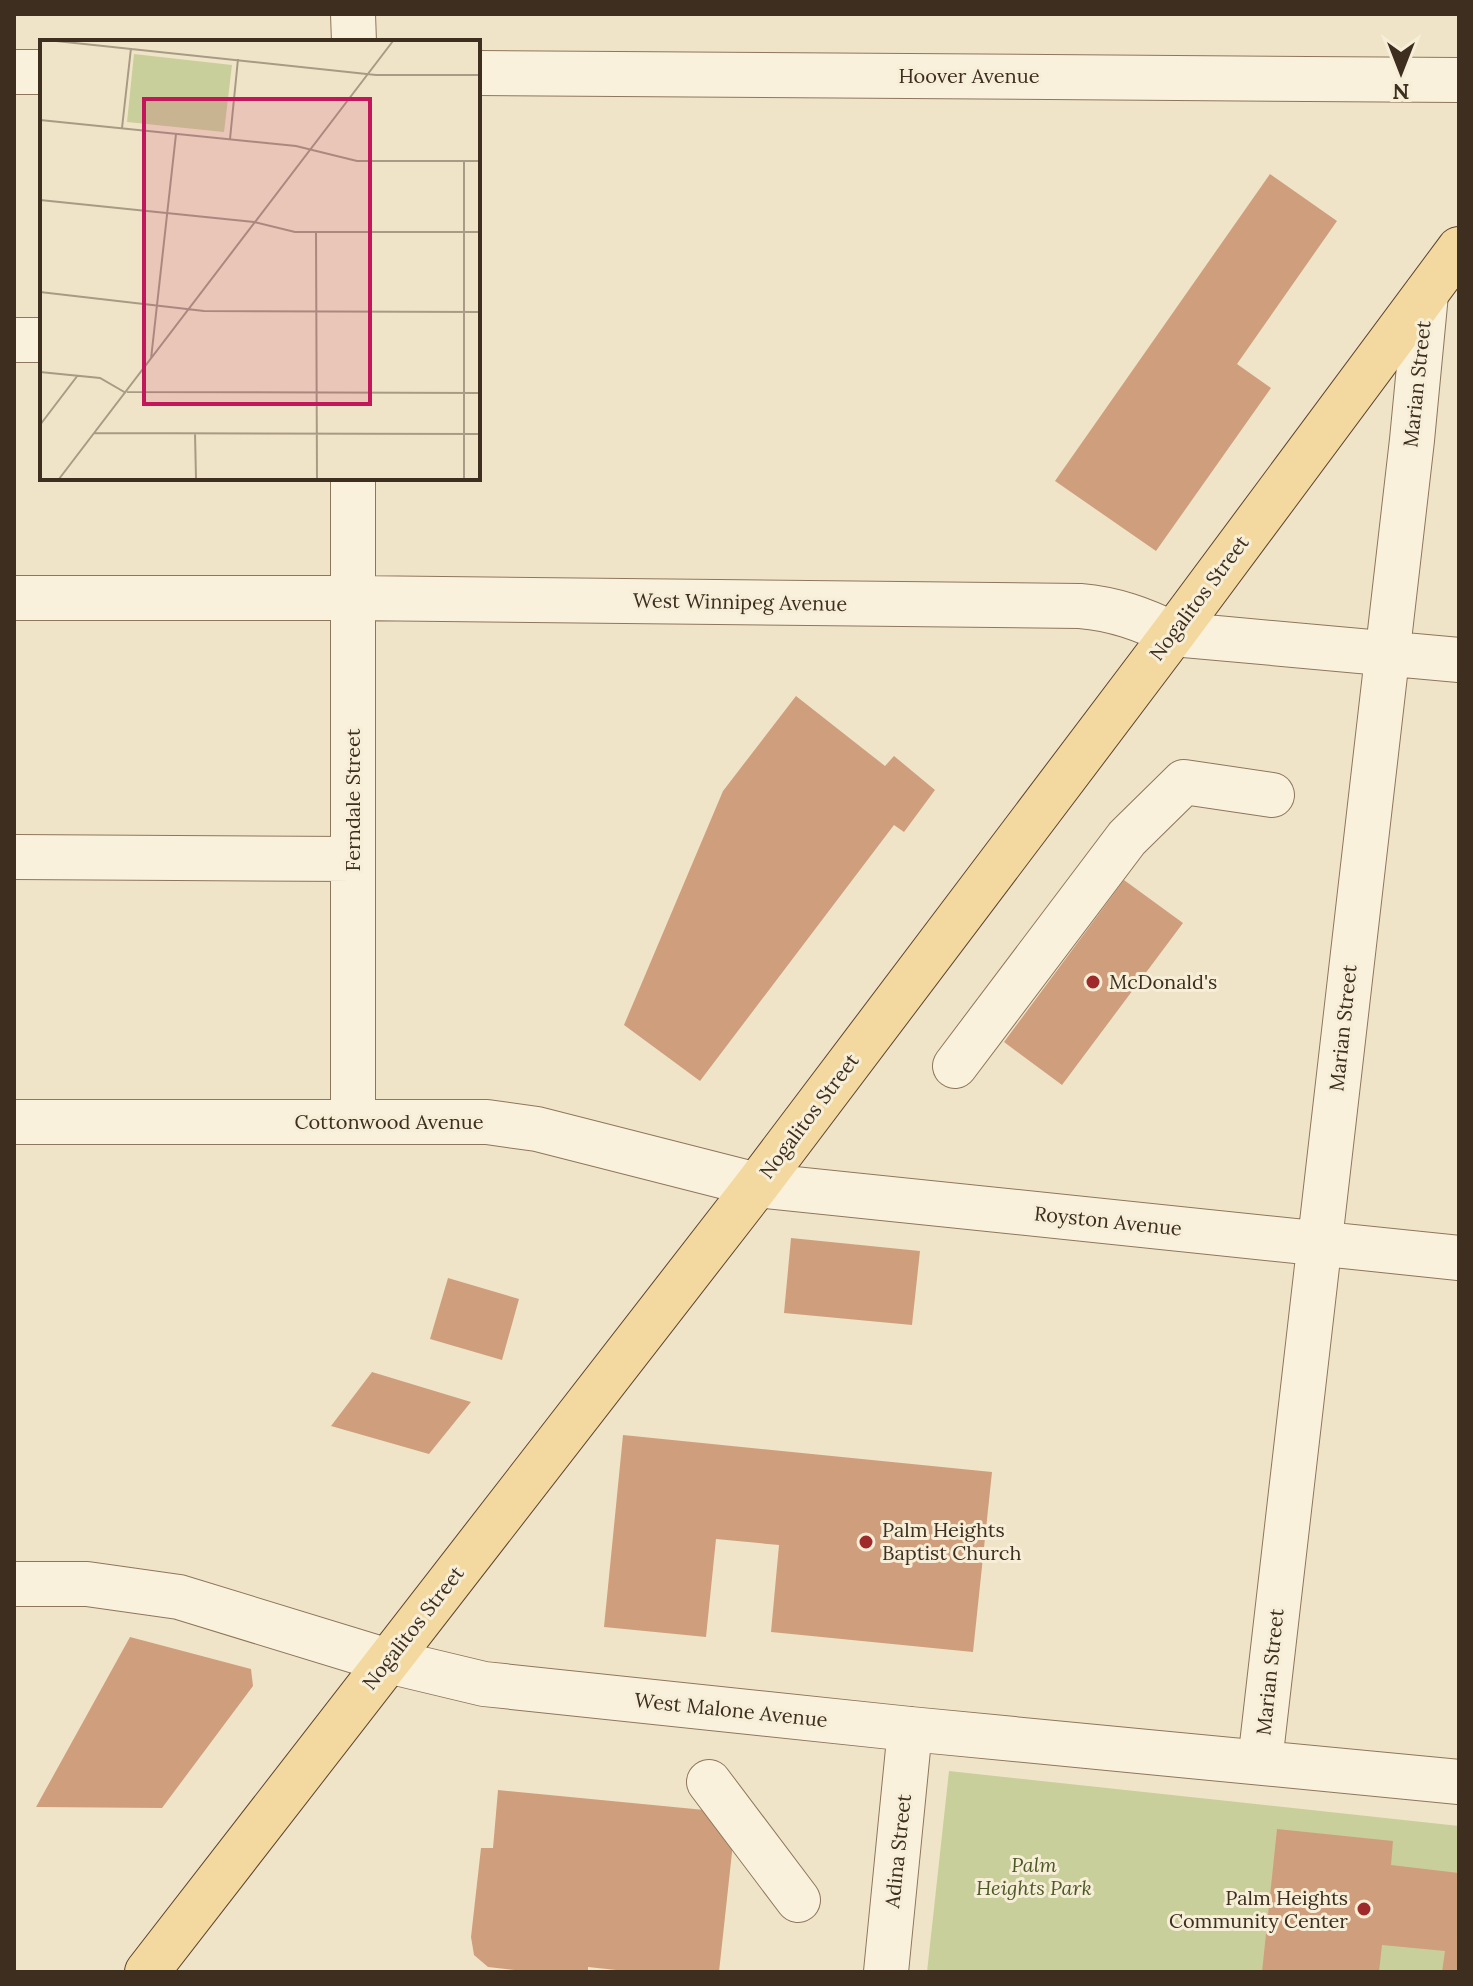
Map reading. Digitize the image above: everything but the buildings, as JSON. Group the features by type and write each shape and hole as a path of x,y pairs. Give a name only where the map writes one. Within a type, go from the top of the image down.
{"main road":[{"name":"Nogalitos Street","path":"147,1972 757,1185 1459,249"}],"street":[{"path":"353,14 354,40"},
{"path":"14,72 40,72"},
{"name":"Hoover Avenue","path":"480,73 1459,80"},
{"name":"Marian Street","path":"1260,1762 1412,440 1426,294"},
{"path":"14,340 40,340"},
{"name":"Ferndale Street","path":"353,480 353,1122"},
{"name":"West Winnipeg Avenue","path":"14,598 353,598 1080,606 1124,612 1173,634 1459,660"},
{"path":"955,1066 1127,838 1184,782 1272,795"},
{"path":"14,857 353,859"},
{"name":"Cottonwood Avenue","path":"14,1122 487,1122 537,1129 757,1185"},
{"name":"Royston Avenue","path":"757,1185 1459,1258"},
{"name":"West Malone Avenue","path":"14,1584 87,1584 179,1597 388,1661 484,1684 1459,1782"},
{"name":"Adina Street","path":"886,1972 910,1729"},
{"path":"709,1782 798,1900"}],"green space":[{"name":"Palm Heights Park","path":"949,1771 1459,1826 1459,1972 927,1972"}],"place":[{"name":"McDonald's","path":"1093,982"},
{"name":"Palm Heights Baptist Church","path":"866,1542"},
{"name":"Palm Heights Community Center","path":"1364,1909"}]}
